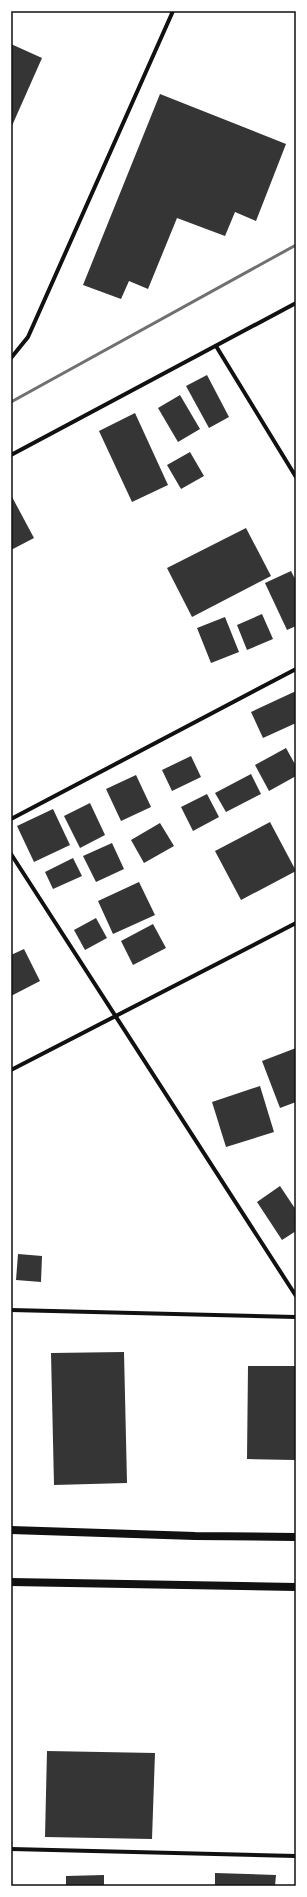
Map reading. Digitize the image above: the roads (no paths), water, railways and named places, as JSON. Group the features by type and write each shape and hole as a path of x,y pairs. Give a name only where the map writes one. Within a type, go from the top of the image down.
{"main road":[{"path":"11,1530 195,1536 296,1537"},
{"path":"11,1582 296,1587"}],"street":[{"path":"11,358 28,337 173,11"},
{"path":"11,455 296,303"},
{"path":"216,346 296,477"},
{"path":"11,819 296,670"},
{"path":"11,854 296,1296"},
{"path":"11,1070 296,924"},
{"path":"11,1310 296,1317"},
{"path":"11,1849 296,1856"}],"railway":[{"path":"11,402 296,245"}]}
